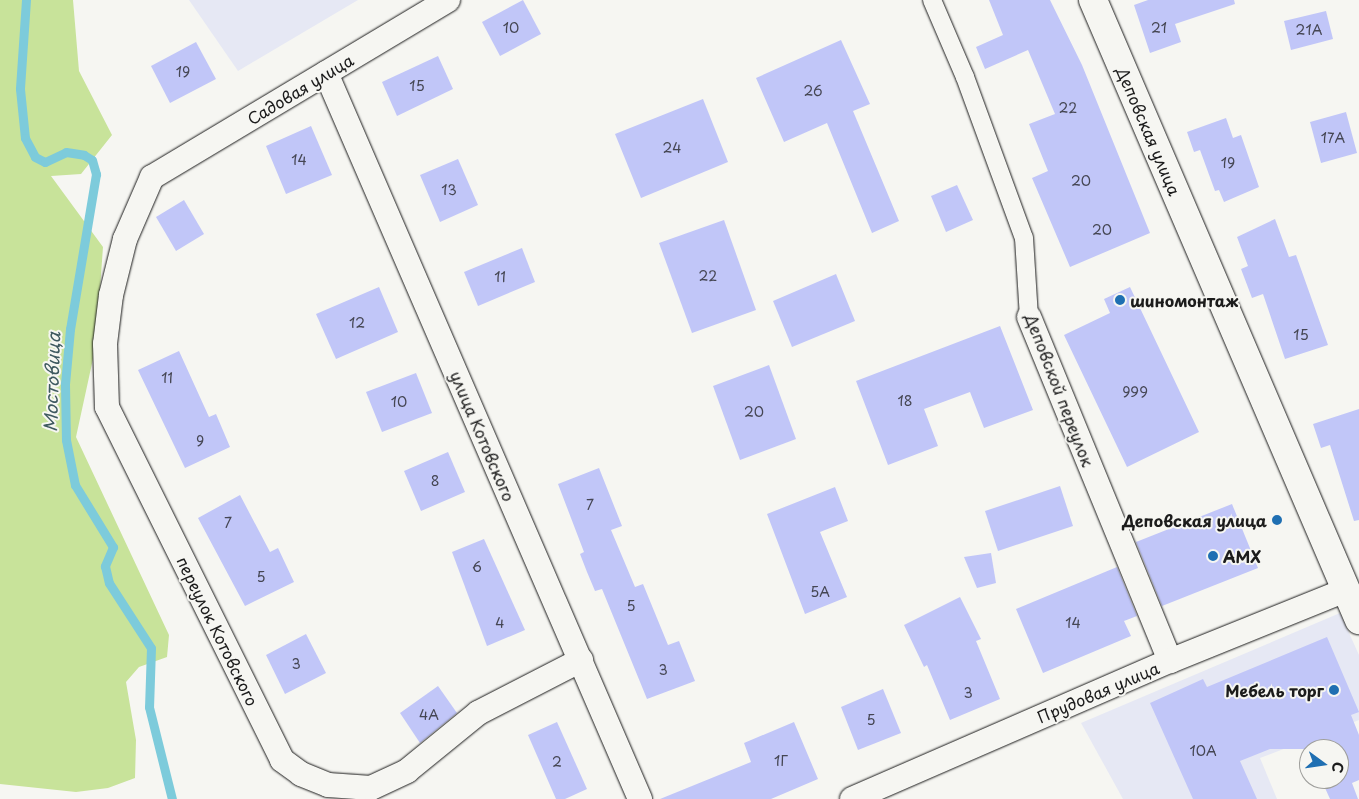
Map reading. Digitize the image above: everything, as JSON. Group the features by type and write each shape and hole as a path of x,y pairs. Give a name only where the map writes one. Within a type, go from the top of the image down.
{"main road":[{"name":"Деповская улица","path":"1093,0 1359,620"}],"street":[{"name":"Садовая улица","path":"152,177 448,0"},
{"name":"Деповской переулок","path":"932,0 965,77 1024,238 1029,317 1170,661"},
{"name":"улица Котовского","path":"326,73 640,799"},
{"name":"переулок Котовского","path":"152,177 125,239 111,295 104,344 107,407 282,760 328,785 371,788 407,771 478,713 581,660"},
{"name":"Прудовая улица","path":"852,799 1170,661 1346,590"}],"shaded area":[{"path":"189,0 358,0 238,71"},
{"path":"1340,613 1359,655 1359,720 1310,739 1299,739 1299,743 1260,758 1277,799 1123,799 1081,723"}],"green space":[{"path":"0,0 73,0 79,71 112,135 81,174 51,176 103,247 96,345 76,437 169,635 167,657 139,667 126,682 136,740 135,778 108,788 76,792 0,784"}],"building":[{"path":"523,0 541,34 500,56 482,22"},
{"path":"989,0 1050,0 1082,65 1150,233 1070,267 1032,178 1048,171 1029,124 1055,114 1028,50 985,69 976,47 1003,35"},
{"path":"1148,0 1234,0 1235,4 1175,24 1181,42 1150,53 1134,5"},
{"path":"1326,11 1333,39 1291,50 1284,21"},
{"path":"841,40 870,104 853,111 899,221 872,233 827,123 784,142 756,78"},
{"path":"196,42 216,79 170,103 151,66"},
{"path":"438,56 453,89 397,116 382,82"},
{"path":"703,99 728,162 641,198 615,134"},
{"path":"1346,112 1357,153 1321,163 1310,122"},
{"path":"1226,118 1233,138 1241,135 1259,187 1224,202 1219,190 1215,191 1200,150 1194,152 1187,132"},
{"path":"311,126 332,175 286,194 266,146"},
{"path":"458,159 478,205 440,222 420,175"},
{"path":"957,185 973,220 946,232 931,196"},
{"path":"184,200 204,234 176,251 156,217"},
{"path":"1275,219 1289,257 1296,255 1328,345 1285,359 1263,294 1252,298 1241,269 1248,266 1237,237"},
{"path":"724,220 756,310 692,333 659,243"},
{"path":"522,248 535,282 478,306 464,272"},
{"path":"836,274 855,321 792,347 773,301"},
{"path":"379,287 398,332 336,359 316,314"},
{"path":"1130,287 1199,432 1127,467 1064,335 1110,313 1104,299"},
{"path":"1000,326 1033,410 984,428 970,392 924,409 938,446 888,465 856,381"},
{"path":"179,351 209,417 216,414 230,447 185,468 138,370"},
{"path":"769,365 796,439 740,460 713,386"},
{"path":"416,373 432,413 382,432 366,392"},
{"path":"1359,409 1359,520 1354,521 1330,445 1321,448 1313,424"},
{"path":"448,452 465,492 421,511 404,471"},
{"path":"599,468 622,526 611,530 635,587 643,584 668,645 679,641 695,681 647,699 602,589 595,591 587,572 580,554 584,552 558,484"},
{"path":"1060,486 1073,526 998,551 985,511"},
{"path":"835,487 848,521 820,532 847,597 805,614 767,514"},
{"path":"240,495 270,552 278,548 294,582 245,606 198,518"},
{"name":"AMX","path":"1232,504 1258,568 1162,606 1136,542"},
{"path":"484,539 525,630 487,646 452,552"},
{"path":"991,553 996,583 977,588 964,557"},
{"path":"1117,567 1137,616 1124,621 1131,636 1043,673 1016,609"},
{"path":"960,597 981,639 976,641 1000,699 950,720 927,665 924,667 904,625"},
{"path":"306,634 326,673 285,694 266,655"},
{"path":"1327,637 1359,712 1351,715 1359,735 1359,780 1352,783 1358,799 1330,799 1326,789 1349,789 1349,739 1299,739 1299,749 1270,749 1240,761 1257,799 1193,799 1150,703 1203,679 1207,687"},
{"path":"438,686 457,713 420,743 400,713"},
{"path":"883,689 901,733 858,750 841,707"},
{"path":"557,722 587,789 565,799 556,799 528,735"},
{"path":"794,722 818,779 771,799 660,799 751,762 744,743"}],"waterway":[{"name":"Мостовица","path":"26,0 20,89 25,138 35,157 45,162 66,152 84,155 92,160 96,174 70,329 65,384 66,440 75,485 113,547 105,566 109,583 151,648 149,707 172,799"}],"place":[{"name":"шиномонтаж","path":"1120,300"},
{"name":"Деповская улица","path":"1277,520"},
{"name":"AMX","path":"1213,556"},
{"name":"Мебель торг","path":"1334,690"}]}
